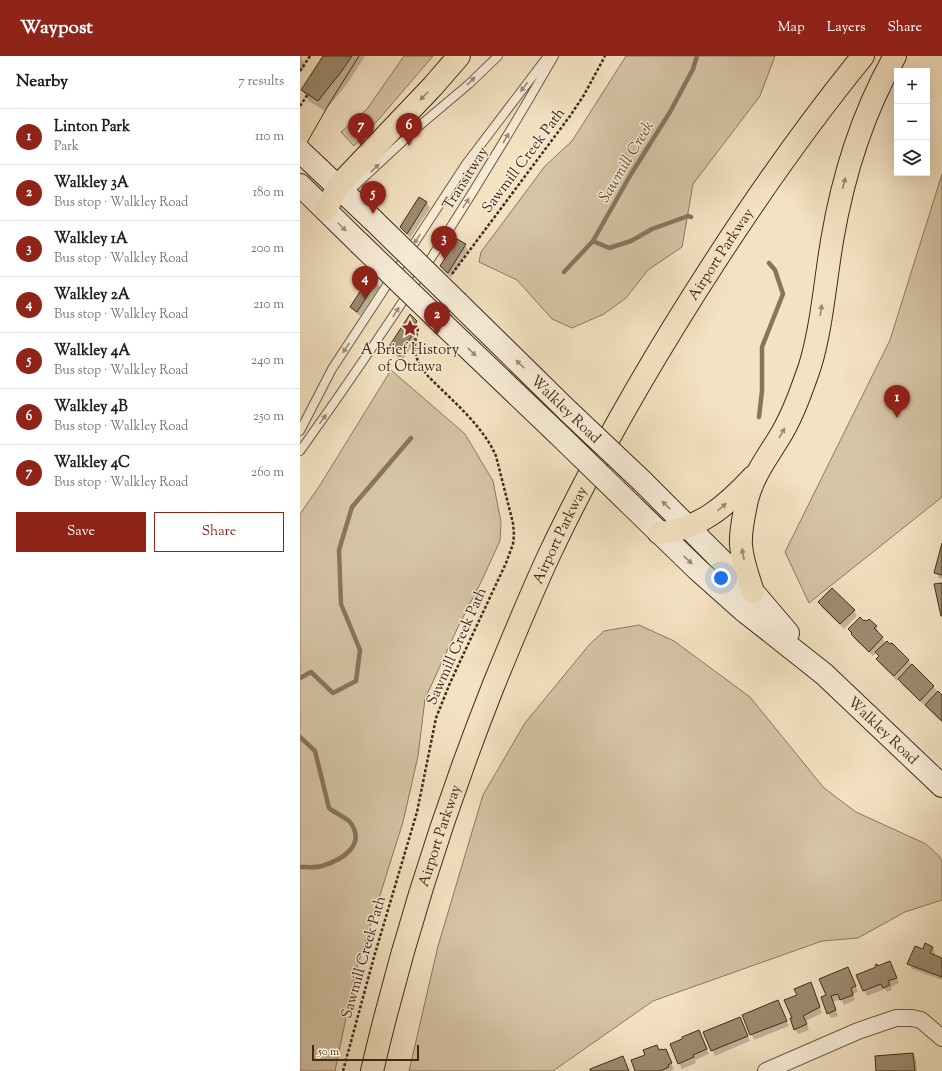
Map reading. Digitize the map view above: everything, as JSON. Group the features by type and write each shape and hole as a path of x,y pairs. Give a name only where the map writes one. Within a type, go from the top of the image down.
{"highway":[{"path":"326,210 459,56"},
{"name":"Airport Parkway","path":"372,1071 395,978 426,873 452,794 511,642 550,553 632,396 696,290 774,173 863,56"},
{"path":"752,592 745,569 741,546 747,500 759,470 782,433 798,402 804,384 816,343 833,234 846,172 866,114 884,74 895,56"},
{"path":"659,533 673,532 689,527 709,517 719,510 759,470"}],"main road":[{"name":"Walkley Road","path":"300,151 689,527 752,592 824,674"},
{"name":"Walkley Road","path":"302,187 659,533 743,610 824,674 942,786"}],"street":[{"path":"766,1071 797,1065 858,1030 896,1018 912,1018 921,1020 942,1038"}],"lane":[{"path":"342,190 469,84 498,56"},
{"name":"Transitway","path":"300,431 332,369 458,177 548,56"},
{"name":"Transitway","path":"300,451 350,382 478,185 554,56"}],"path":[{"path":"300,71 310,56"},
{"name":"Sawmill Creek Path","path":"453,272 570,116 584,95 605,56"},
{"path":"300,106 308,94"},
{"name":"Sawmill Creek Path","path":"343,1071 374,957 417,812 436,718 450,683 506,563 514,539 504,484 494,450 483,432 420,366 416,357 414,345 419,326"}],"shaded area":[{"path":"404,56 433,56 354,146 341,132 367,109"},
{"path":"626,56 775,56 760,96 693,184 682,247 648,270 626,298 604,314 572,328 552,319 517,280 479,262 481,252 545,166 572,141"},
{"path":"942,174 942,497 809,603 785,552 890,340"},
{"path":"391,370 465,434 493,481 501,522 500,541 425,699 418,756 403,822 355,974 335,1071 300,1071 300,514 320,485"},
{"path":"639,625 674,641 750,697 824,788 856,812 926,844 939,856 942,862 942,900 905,912 858,938 822,941 653,1001 553,1071 409,1071 438,946 483,795 525,723 589,645 604,631"}],"building":[{"path":"323,56 352,56 318,101 301,90"},
{"path":"419,197 427,202 407,234 400,227"},
{"path":"457,239 466,244 448,273 440,266"},
{"path":"371,275 377,281 357,312 350,307"},
{"path":"410,314 417,321 413,328 415,330 400,356 388,348"},
{"path":"942,543 942,575 934,573"},
{"path":"942,583 942,616 941,616 934,584"},
{"path":"832,588 855,610 840,624 818,602"},
{"path":"860,617 864,621 869,619 877,626 874,628 883,637 869,652 848,629"},
{"path":"887,641 890,644 892,643 909,660 894,676 876,659 879,656 875,652"},
{"path":"912,664 934,686 920,701 898,679"},
{"path":"938,691 942,695 942,721 925,705"},
{"path":"925,943 933,947 930,953 942,958 942,977 907,964 915,946 923,949"},
{"path":"890,961 897,978 888,981 890,985 883,988 881,984 863,991 856,975 876,967 875,965 877,964 878,966"},
{"path":"848,967 856,986 851,988 853,995 840,1000 838,994 831,996 836,1010 827,1014 821,997 826,995 819,979"},
{"path":"811,982 820,1007 803,1016 807,1024 794,1030 790,1018 792,1018 784,1000 797,995 794,989"},
{"path":"778,1000 787,1021 750,1035 742,1015"},
{"path":"740,1017 748,1036 711,1051 703,1032"},
{"path":"699,1030 707,1049 678,1064 670,1044"},
{"path":"657,1045 659,1050 666,1049 672,1063 668,1065 669,1067 660,1071 635,1071 631,1060 645,1055 643,1050"},
{"path":"913,1053 915,1071 876,1071 875,1056"},
{"path":"623,1056 629,1071 590,1071 590,1069"}],"waterway":[{"name":"Sawmill Creek","path":"564,272 593,241 631,174 670,112 693,69 697,56"},
{"path":"593,241 609,248 631,241 652,229 688,216 691,217"},
{"path":"759,417 762,391 762,347 783,294 775,270 769,263"},
{"name":"Sawmill Creek","path":"300,678 311,672 333,693 356,681 360,650 341,604 339,550 352,507 411,438"},
{"name":"Sawmill Creek","path":"300,737 315,751 329,808 350,822 356,838 350,850 337,860 319,867 300,867"}],"tram line":[{"path":"300,155 359,56"}],"place":[{"name":"Walkley 4C","path":"361,146"},
{"name":"Walkley 4B","path":"409,146"},
{"name":"Walkley 4A","path":"373,214"},
{"name":"Walkley 1A","path":"444,259"},
{"name":"Walkley 2A","path":"365,299"},
{"name":"A Brief History of Ottawa","path":"410,328"},
{"name":"Walkley 3A","path":"437,335"},
{"name":"Linton Park","path":"897,418"}]}
